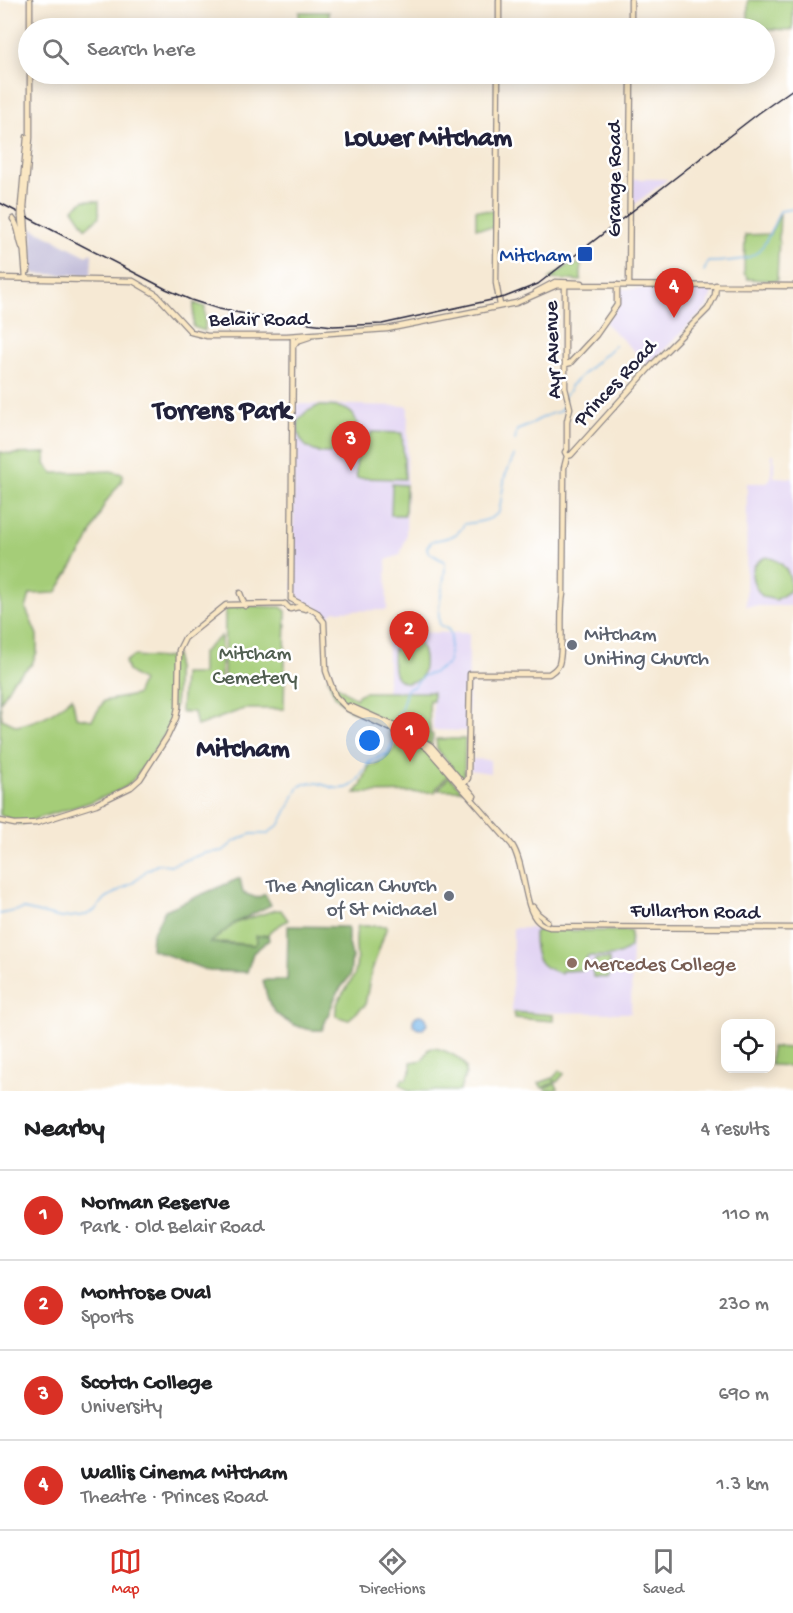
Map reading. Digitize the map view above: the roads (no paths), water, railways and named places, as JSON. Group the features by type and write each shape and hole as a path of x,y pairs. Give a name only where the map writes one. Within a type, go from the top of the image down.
{"main road":[{"path":"30,0 30,18"},
{"path":"499,0 499,18"},
{"path":"631,0 631,18"},
{"path":"30,84 23,217 29,265 31,273 36,278"},
{"path":"498,84 497,291 500,305"},
{"name":"Grange Road","path":"629,285 631,84"},
{"path":"23,217 20,226 25,253 26,278"},
{"path":"13,219 20,226"},
{"path":"26,278 29,265"},
{"name":"Belair Road","path":"0,278 133,281 150,289 191,332 202,335 293,336 387,329 529,298 554,286 595,284"},
{"name":"Belair Road","path":"500,305 534,293 555,282 617,285 793,286"},
{"path":"490,283 497,291"},
{"name":"Ayr Avenue","path":"566,285 569,451"},
{"path":"566,364 570,363 592,341 615,307 617,285"},
{"name":"Princes Road","path":"462,784 468,774 469,677 471,674 549,674 556,669 560,661 564,468 569,451 578,446 655,362 708,309 715,295 716,285"},
{"path":"292,350 297,340 315,335"},
{"path":"293,336 291,598 295,605"},
{"path":"240,593 245,606"},
{"path":"0,821 21,824 36,823 96,804 137,783 167,737 176,718 178,656 182,642 225,606 285,604 291,598"},
{"path":"285,604 288,608 295,605 311,608 320,616 325,627 326,671 333,690 351,708 431,746 512,845 520,861 531,909 537,920"},
{"path":"462,784 517,849 537,920"},
{"path":"534,910 547,921"},
{"name":"Fullarton Road","path":"537,920 555,924 597,926"},
{"name":"Fullarton Road","path":"537,920 550,927 793,928"}],"water":[{"path":"420,1015 425,1017 427,1022 425,1027 420,1029 415,1027 413,1022 415,1017"}],"waterway":[{"path":"704,271 708,262 738,260 756,253 767,239 780,211 793,209"},
{"path":"662,303 683,300"},
{"path":"570,391 570,386 615,345"},
{"path":"515,440 517,430 547,415 559,412 564,405 564,396 568,392"},
{"path":"393,724 401,709 407,689 413,687 423,676 448,664 451,636 449,630 440,625 439,618 445,562 428,552 427,547 432,541 455,535 464,524 487,520 499,512 505,476 514,456"},
{"path":"0,914 24,909 61,918 86,915 94,911 106,898 159,864 172,865 205,853 223,851 235,841 251,834 267,834 280,824 299,787 311,782 336,788 349,787 355,783 369,763 387,754 394,740 391,731"}],"railway":[{"path":"0,203 166,289 219,309 267,318 333,326 382,324 505,297 538,284 793,89"}],"place":[{"name":"Mitcham","path":"585,254"},
{"name":"Wallis Cinema Mitcham","path":"674,318"},
{"name":"Scotch College","path":"351,471"},
{"name":"Mitcham Uniting Church","path":"572,645"},
{"name":"Montrose Oval","path":"409,661"},
{"name":"Norman Reserve","path":"410,762"},
{"name":"The Anglican Church of St Michael","path":"449,896"},
{"name":"Mercedes College","path":"572,963"}],"district":[{"name":"Lower Mitcham","path":"428,136"},
{"name":"Torrens Park","path":"222,409"},
{"name":"Mitcham","path":"243,747"}],"park label":[{"name":"Mitcham Cemetery","path":"255,664"}]}
